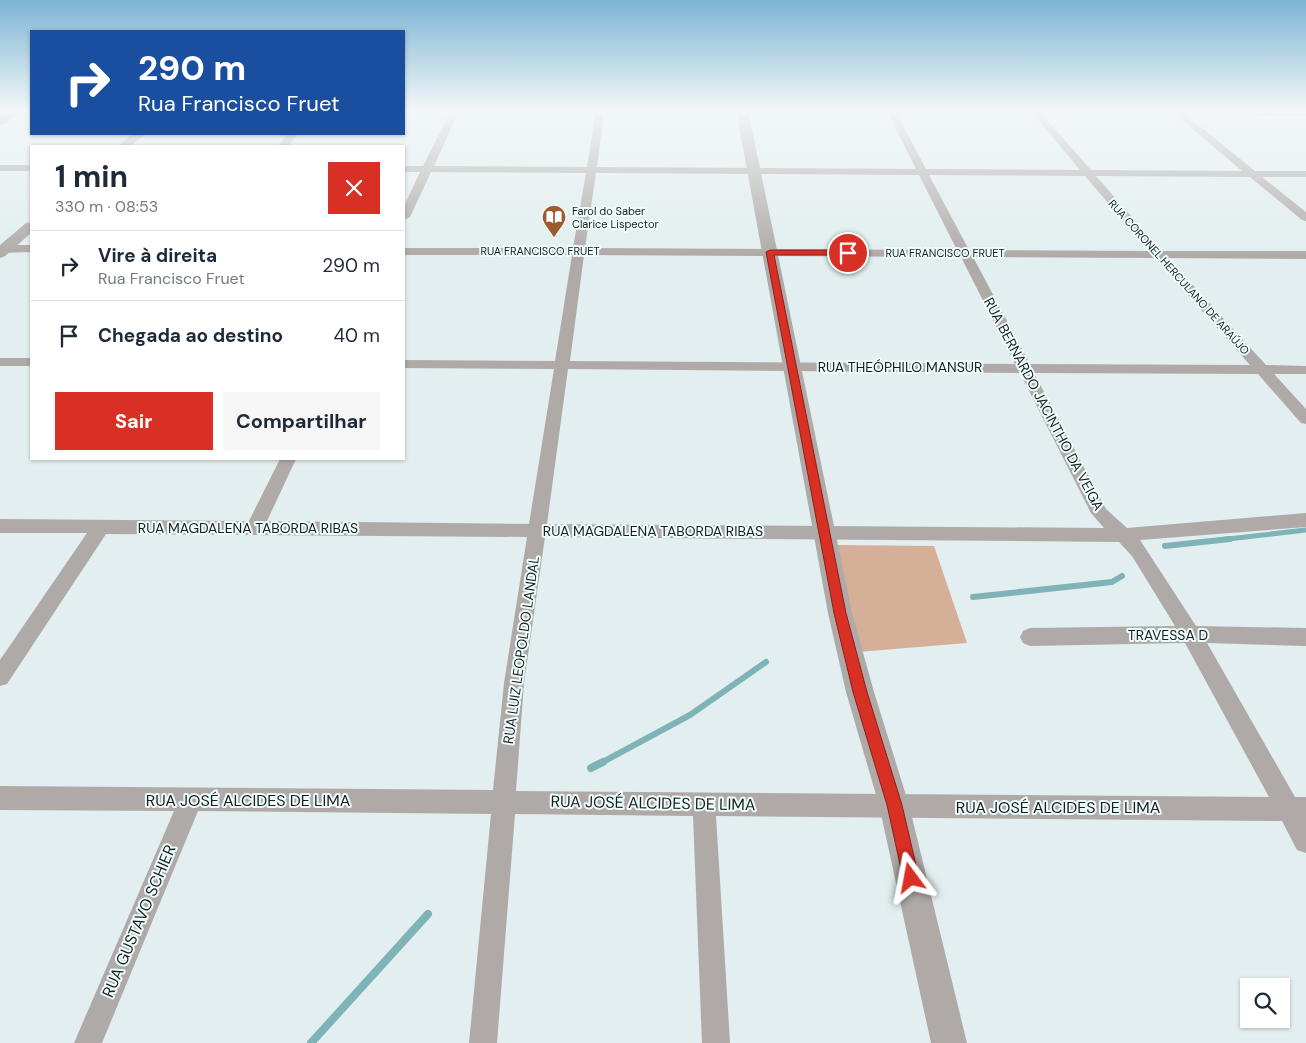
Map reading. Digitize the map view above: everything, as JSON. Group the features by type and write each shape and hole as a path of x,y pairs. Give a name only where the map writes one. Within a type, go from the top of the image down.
{"street":[{"path":"405,215 431,160"},
{"name":"RUA LUIZ LEOPOLDO LANDAL","path":"483,1043 493,945 514,683 593,160"},
{"path":"752,160 824,533 849,650 894,805 949,1043"},
{"name":"RUA BERNARDO JACINTHO DA VEIGA","path":"917,160 1100,513 1136,548 1192,634 1297,809 1306,841"},
{"name":"RUA CORONEL HERCULANO DE ARAÚJO","path":"1077,160 1158,254 1306,418"},
{"path":"1236,160 1306,218"},
{"path":"0,168 30,168"},
{"path":"405,170 1306,174"},
{"path":"2,250 30,227"},
{"path":"2,250 30,249"},
{"name":"RUA FRANCISCO FRUET","path":"405,251 1306,255"},
{"path":"0,362 30,362"},
{"name":"RUA THEÓPHILO MANSUR","path":"405,364 1306,370"},
{"path":"255,528 288,460"},
{"name":"RUA MAGDALENA TABORDA RIBAS","path":"0,526 1122,535 1306,520"},
{"path":"0,677 101,527"},
{"name":"TRAVESSA D","path":"1030,637 1192,634 1306,637"},
{"name":"RUA JOSÉ ALCIDES DE LIMA","path":"0,798 1297,809"},
{"name":"RUA GUSTAVO SCHIER","path":"88,1043 191,799"},
{"path":"704,804 716,1043"}],"shaded area":[{"path":"837,545 934,546 967,643 858,652"}],"waterway":[{"path":"1219,540 1306,530"},
{"path":"1165,546 1230,539"},
{"path":"973,597 1112,582 1122,576"},
{"path":"601,763 690,715 766,662"},
{"path":"591,768 601,763"},
{"path":"311,1043 428,914"}],"place":[{"name":"Farol do Saber Clarice Lispector","path":"554,238"}],"route":[{"path":"848,253 770,252 840,613 860,692 894,805 911,878"}]}
